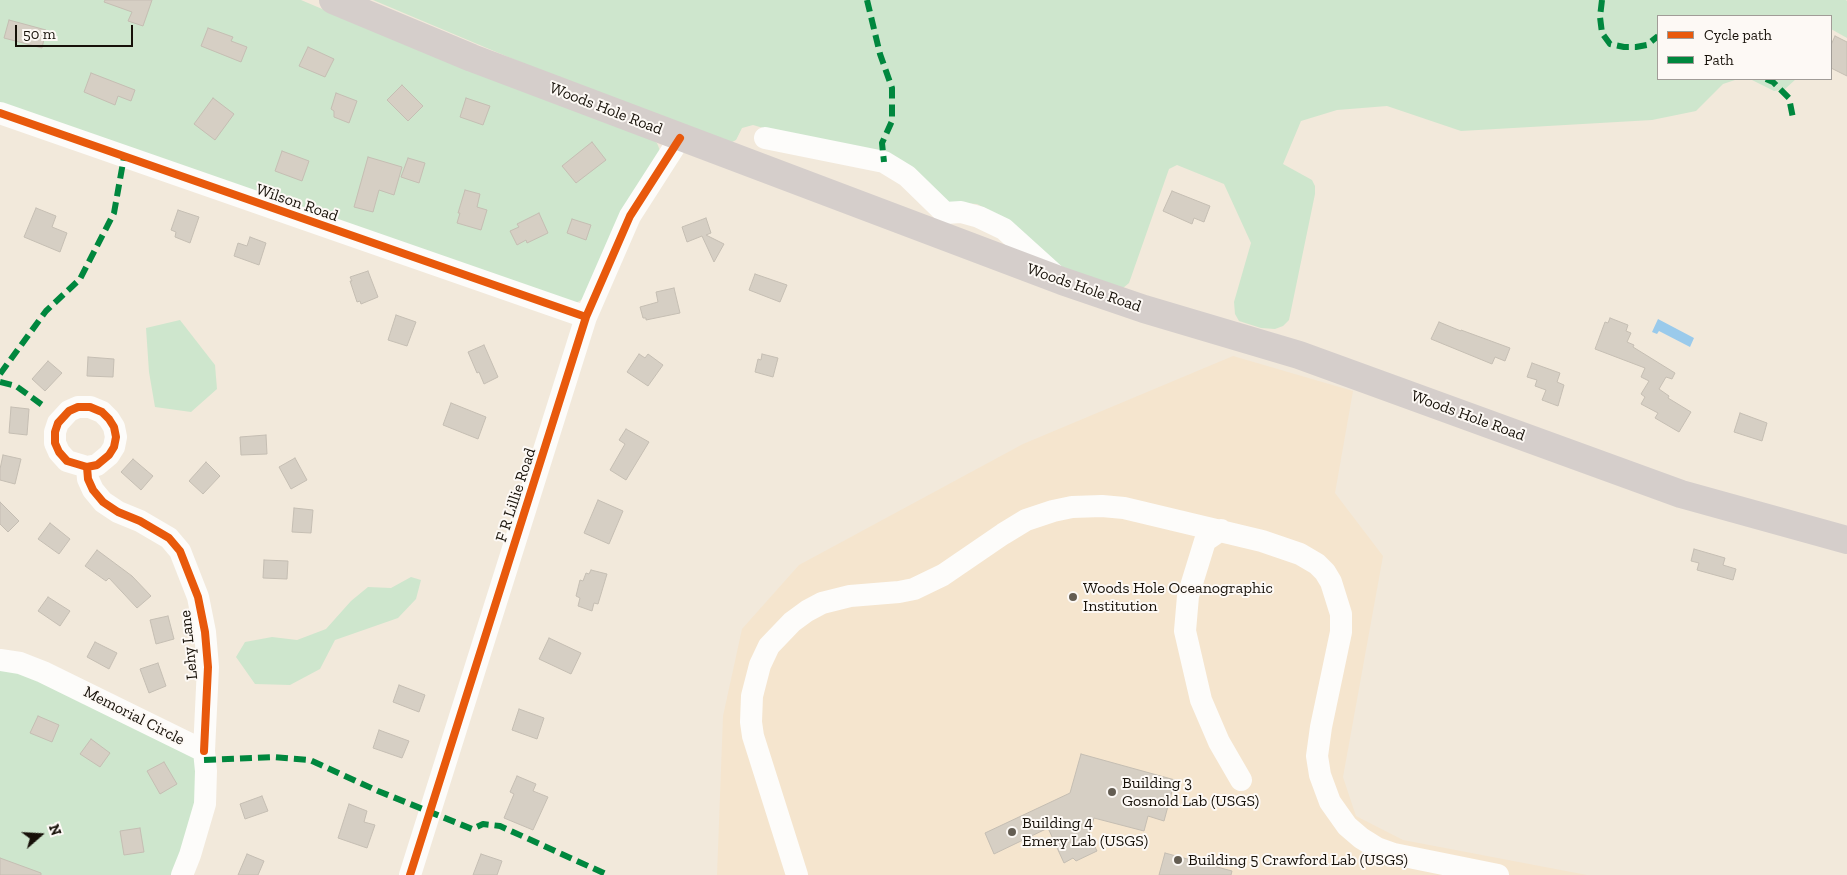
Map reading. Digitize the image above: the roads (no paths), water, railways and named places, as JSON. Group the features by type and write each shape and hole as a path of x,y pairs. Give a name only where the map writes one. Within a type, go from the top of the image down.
{"highway":[{"name":"Woods Hole Road","path":"332,0 472,58 1062,281 1144,309 1291,352 1681,494 1847,540"}],"street":[{"name":"Wilson Road","path":"0,113 586,316"},
{"name":"F R Lillie Road","path":"410,875 586,316 630,216 680,138"},
{"path":"765,138 884,162 907,176 945,213"},
{"path":"906,223 945,213 962,212 979,217 1004,229 1062,281"},
{"name":"Lehy Lane","path":"87,467 88,480 93,490 103,502 118,512 157,530 169,538 180,551 198,597 205,632 208,668 204,751"},
{"path":"797,875 756,748 751,722 752,696 757,674 764,655 776,638 792,622 815,607 837,598 899,592 930,582 1016,526 1053,511 1086,506 1117,507 1262,540 1300,554 1317,564 1331,582 1339,604 1342,623 1321,727 1318,766 1326,793 1344,822 1361,838 1377,848 1394,854 1498,875"},
{"path":"1221,530 1206,540 1188,596 1185,631 1201,700 1219,742 1242,780"},
{"name":"Memorial Circle","path":"0,660 20,663 43,672 204,751 206,772 205,804 193,846 182,875"}],"water":[{"path":"1658,319 1694,338 1690,347 1659,331 1657,334 1652,332"}],"place":[{"name":"Woods Hole Oceanographic Institution","path":"1073,597"},
{"name":"Building 3 Gosnold Lab (USGS)","path":"1112,792"},
{"name":"Building 4 Emery Lab (USGS)","path":"1012,832"},
{"name":"Building 5 Crawford Lab (USGS)","path":"1178,860"}]}
